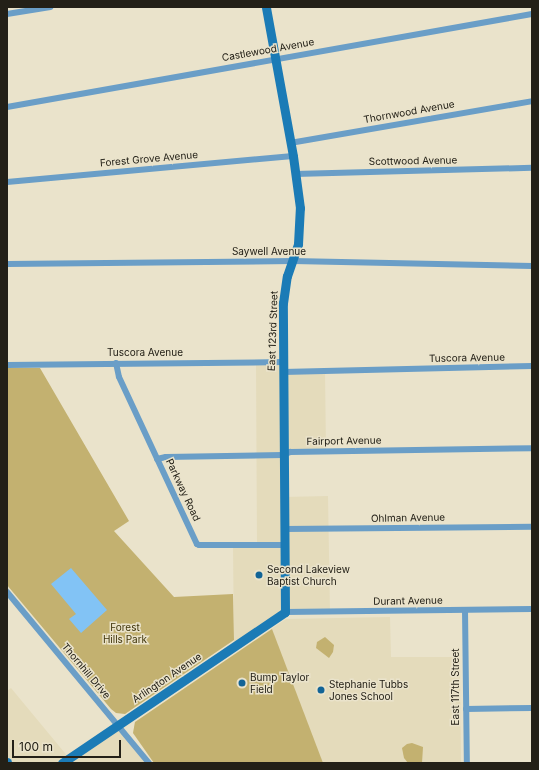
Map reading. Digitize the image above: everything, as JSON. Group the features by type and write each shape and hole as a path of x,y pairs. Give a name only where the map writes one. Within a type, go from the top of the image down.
{"street":[{"path":"7,14 50,7"},
{"name":"East 123rd Street","path":"266,7 293,156 300,208 300,227 293,261 287,276 283,303 285,612"},
{"name":"Castlewood Avenue","path":"7,107 532,14"},
{"name":"Thornwood Avenue","path":"290,143 532,101"},
{"name":"Forest Grove Avenue","path":"7,182 293,156"},
{"name":"Scottwood Avenue","path":"295,174 532,168"},
{"name":"Saywell Avenue","path":"7,264 293,261 532,266"},
{"name":"Tuscora Avenue","path":"7,365 116,364 283,367 532,366"},
{"name":"Parkway Road","path":"116,364 119,377 197,544 285,546"},
{"name":"Fairport Avenue","path":"157,459 166,457 283,454 290,452 532,448"},
{"name":"Ohlman Avenue","path":"284,529 532,527"},
{"name":"Thornhill Drive","path":"7,592 149,763"},
{"name":"Durant Avenue","path":"285,612 532,609"},
{"name":"East 117th Street","path":"465,610 467,763"},
{"name":"Arlington Avenue","path":"62,763 285,612"},
{"path":"466,709 532,708"}],"shaded area":[{"path":"256,362 283,362 283,371 325,371 326,451 283,455 284,497 328,496 330,612 285,612 234,647 233,545 257,545"},
{"name":"Stephanie Tubbs Jones School","path":"390,617 391,657 460,657 461,763 154,763 133,733 135,722 286,619"},
{"path":"11,688 69,758 118,725 149,763 7,763 7,691"}],"green space":[{"name":"Forest Hills Park","path":"7,368 40,368 129,521 114,531 174,597 233,594 234,640 125,714 116,713 111,709 7,585"},
{"name":"Bump Taylor Field","path":"272,629 323,763 154,763 133,733 135,722"},
{"path":"325,637 334,645 333,652 329,658 316,648 317,642"},
{"path":"412,743 423,747 422,763 408,763 404,758 402,748 407,744"}],"water":[{"path":"71,568 107,610 81,633 69,619 76,614 51,584"}],"place":[{"name":"Second Lakeview Baptist Church","path":"259,575"},
{"name":"Bump Taylor Field","path":"242,683"},
{"name":"Stephanie Tubbs Jones School","path":"321,690"}]}
